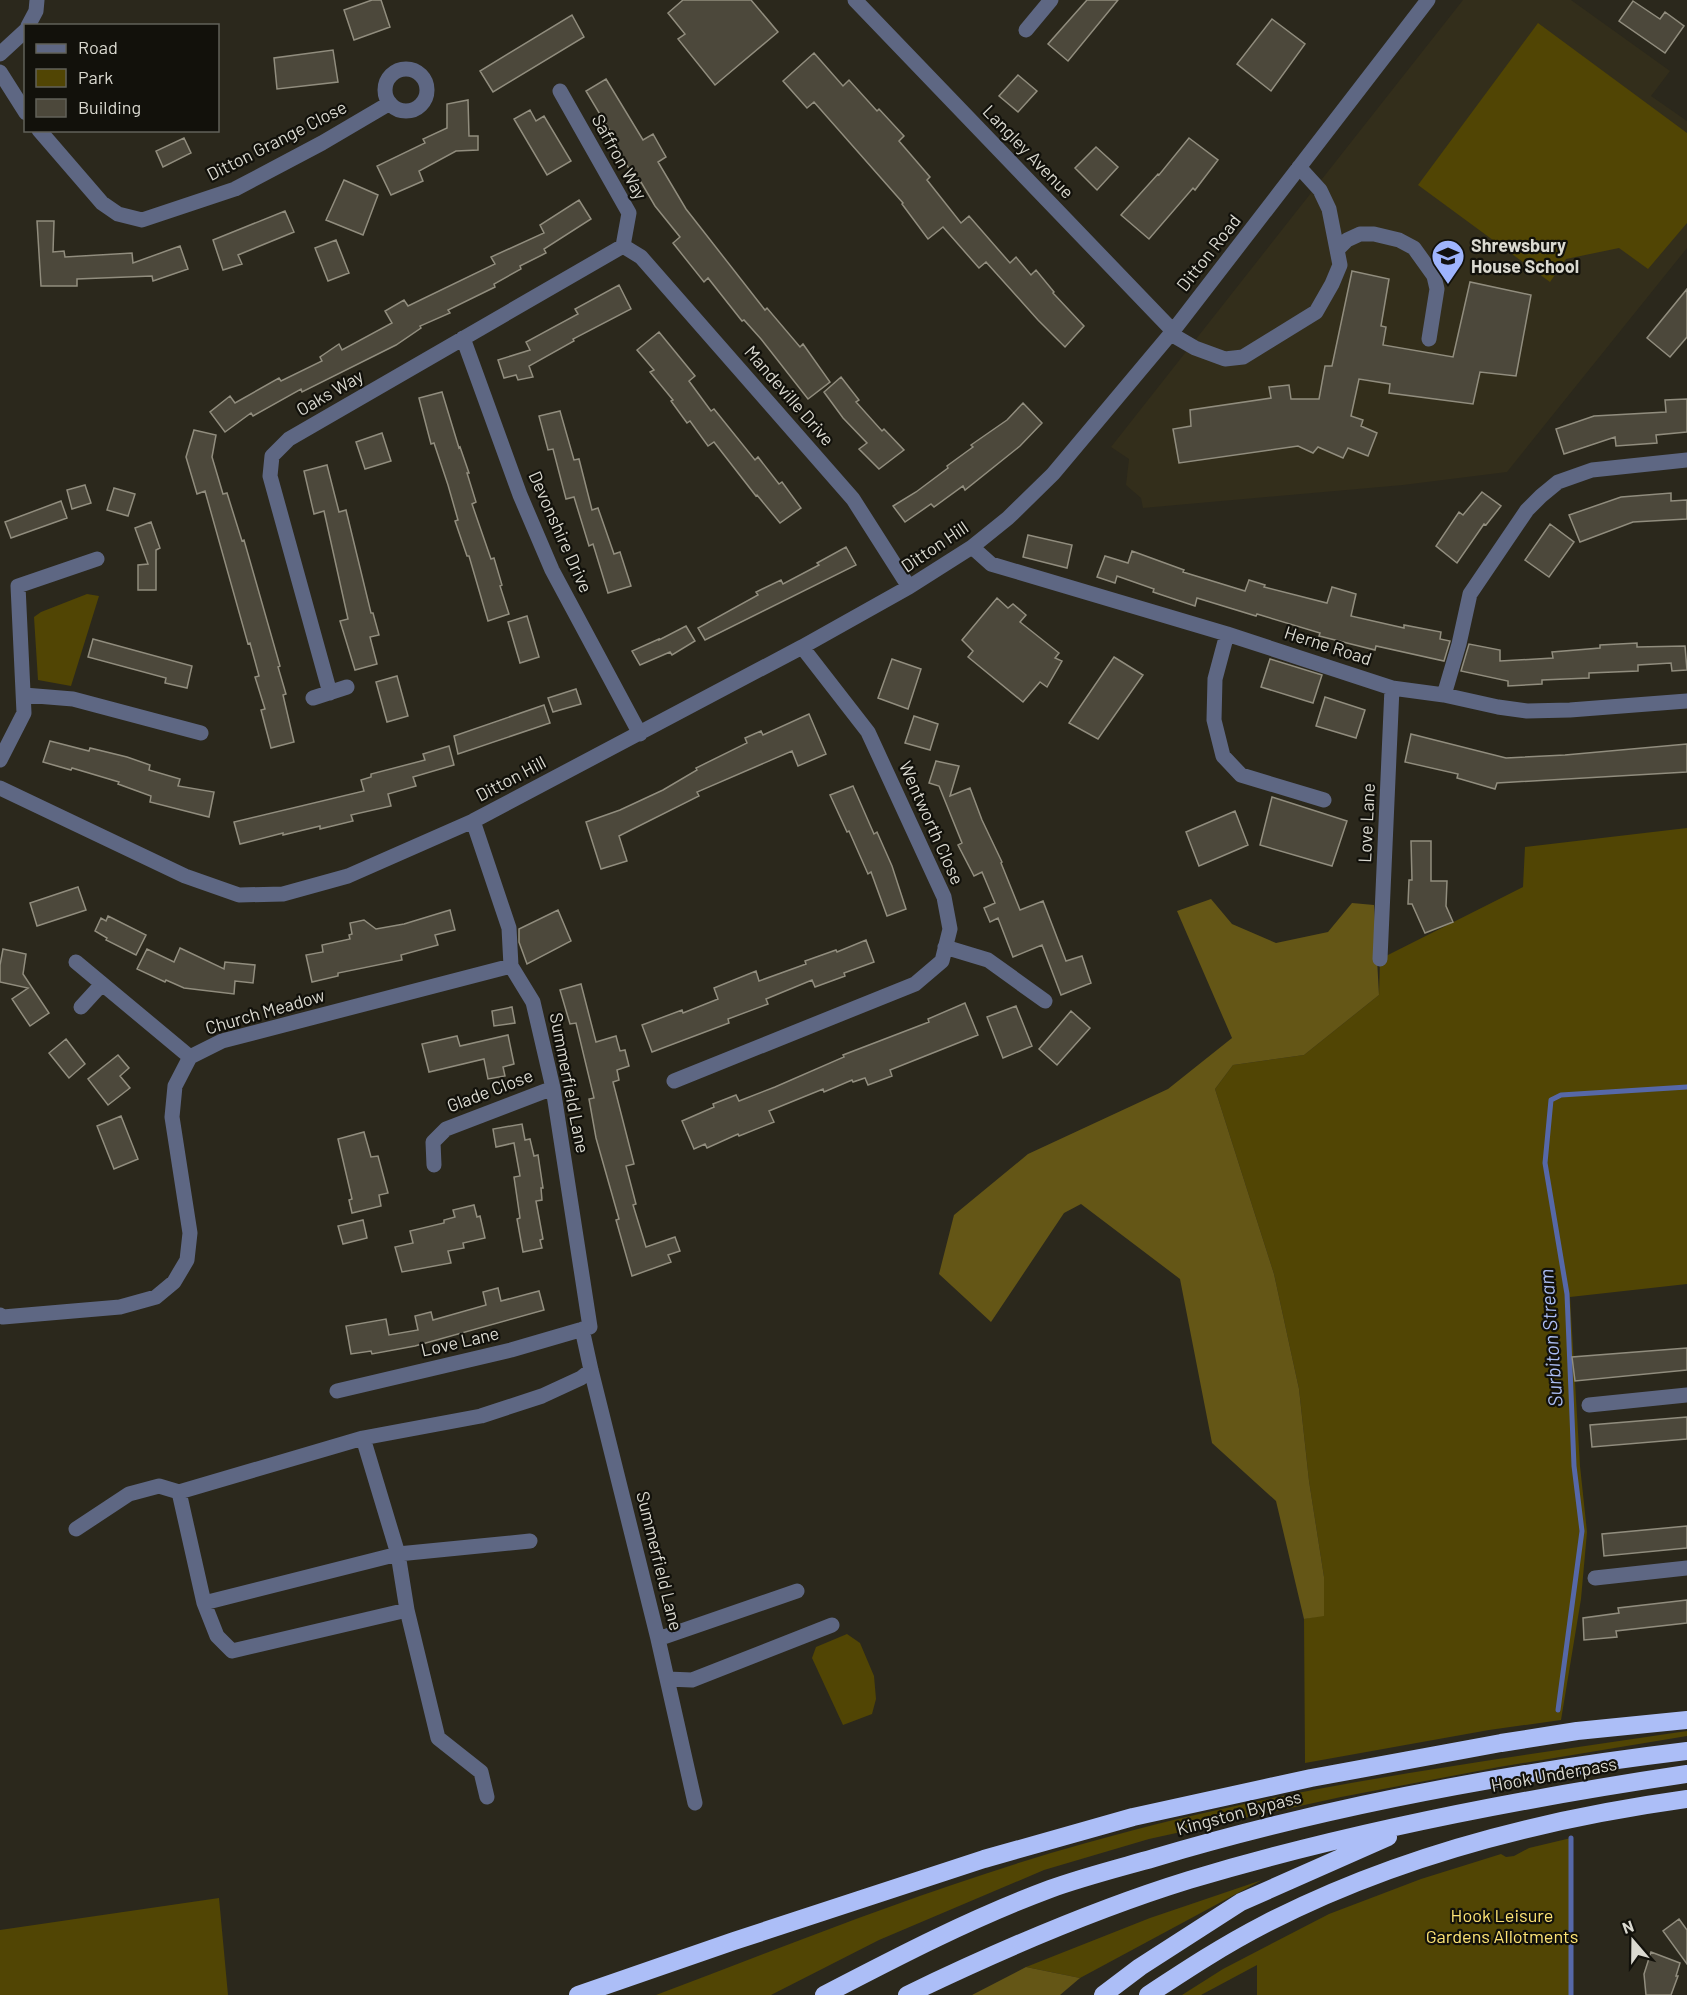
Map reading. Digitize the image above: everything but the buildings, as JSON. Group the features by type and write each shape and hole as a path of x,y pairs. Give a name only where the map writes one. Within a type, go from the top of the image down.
{"highway":[{"path":"578,1995 984,1859 1133,1817 1311,1778 1501,1743 1577,1731 1687,1720"},
{"name":"Kingston Bypass","path":"824,1995 920,1945 1050,1889 1184,1849 1308,1816 1428,1791 1614,1760 1687,1751"},
{"name":"Hook Underpass","path":"1428,1820 1577,1790 1687,1774"},
{"path":"1148,1995 1220,1949 1265,1924 1313,1901 1399,1868 1493,1838 1640,1806 1687,1799"},
{"path":"907,1995 1041,1934 1187,1881 1318,1845 1428,1820"},
{"path":"1103,1995 1149,1961 1241,1902 1348,1853 1428,1820"}],"street":[{"path":"29,24 36,12 37,0"},
{"name":"Langley Avenue","path":"855,0 1172,332 1195,348 1226,359 1243,357 1316,312 1340,265 1329,208 1320,190 1299,167"},
{"path":"1026,30 1051,0"},
{"name":"Ditton Road","path":"1008,518 1053,474 1172,332 1428,0"},
{"path":"0,54 24,32"},
{"path":"0,72 24,110"},
{"name":"Saffron Way","path":"560,91 629,213 623,246"},
{"name":"Ditton Grange Close","path":"41,132 102,203 118,214 142,220 235,189 322,143 390,103"},
{"path":"1338,249 1347,240 1360,234 1374,234 1399,240 1414,248 1434,276 1437,289 1429,339"},
{"name":"Oaks Way","path":"330,693 270,476 272,456 289,439 623,246"},
{"name":"Mandeville Drive","path":"623,246 641,256 853,499 909,587"},
{"name":"Devonshire Drive","path":"463,338 520,495 552,570 640,734"},
{"path":"1444,695 1459,644 1470,594 1527,510 1541,496 1558,482 1592,470 1687,460"},
{"name":"Ditton Hill","path":"0,788 185,876 239,895 282,894 348,876 473,821 640,734 909,587 972,547 1008,518"},
{"name":"Herne Road","path":"972,547 991,564 1227,634 1392,688 1444,695 1527,711 1570,711 1687,701"},
{"path":"0,760 24,713 18,586 97,559"},
{"path":"1227,634 1215,679 1214,720 1223,756 1241,775 1324,800"},
{"name":"Wentworth Close","path":"674,1082 915,984 942,961 950,928 944,897 868,732 802,646"},
{"path":"313,698 347,687"},
{"name":"Love Lane","path":"1380,959 1392,688"},
{"path":"24,695 74,699 201,734"},
{"name":"Summerfield Lane","path":"473,821 509,928 511,966 533,1002 554,1088 591,1370 658,1639 695,1803"},
{"path":"945,947 988,960 1045,1001"},
{"path":"76,962 190,1057"},
{"name":"Church Meadow","path":"0,1315 3,1317 120,1307 156,1297 174,1282 187,1260 189,1233 172,1117 175,1086 190,1057 222,1041 511,966"},
{"path":"81,1007 102,984"},
{"name":"Glade Close","path":"434,1165 433,1142 446,1129 554,1088"},
{"name":"Love Lane","path":"337,1391 511,1350 586,1328"},
{"path":"76,1529 129,1494 159,1486 179,1492 363,1438 481,1416 542,1396 581,1378 591,1370"},
{"path":"1590,1405 1687,1395"},
{"path":"363,1438 398,1554 407,1610 438,1738 481,1772 487,1797"},
{"path":"179,1492 204,1603 218,1636 232,1651 407,1610"},
{"path":"204,1603 398,1554 530,1541"},
{"path":"1595,1578 1687,1568"},
{"path":"658,1639 797,1591"},
{"path":"667,1679 692,1680 832,1625"}],"shaded area":[{"name":"Shrewsbury House School","path":"1463,0 1571,0 1670,71 1651,96 1687,121 1687,248 1507,472 1403,485 1143,508 1141,498 1126,485 1129,459 1111,447"},
{"path":"1211,899 1232,924 1276,943 1328,932 1352,903 1374,905 1379,995 1304,1055 1233,1065 1215,1089 1274,1274 1299,1389 1309,1481 1324,1577 1324,1616 1304,1619 1276,1501 1212,1443 1180,1279 1081,1204 1064,1213 991,1322 939,1274 954,1215 1028,1154 1168,1089 1232,1038 1177,911"},
{"path":"1026,1967 1080,1978 1060,1995 972,1995"}],"green space":[{"path":"1538,23 1687,133 1687,223 1648,269 1619,248 1566,259 1550,282 1418,185"},
{"path":"87,594 99,596 71,686 38,680 34,617 41,612"},
{"path":"1687,828 1687,1284 1570,1297 1580,1466 1587,1532 1581,1599 1561,1720 1489,1730 1305,1763 1304,1619 1324,1615 1324,1577 1309,1481 1299,1389 1274,1274 1215,1089 1233,1065 1304,1055 1379,995 1380,959 1523,887 1525,847"},
{"path":"847,1634 860,1643 874,1676 876,1699 872,1714 843,1725 812,1658 816,1647"},
{"path":"1687,1731 1687,1736 1499,1767 1341,1797 1149,1839 1044,1870 879,1940 771,1995 656,1995 869,1914 977,1876 1160,1823 1384,1777"},
{"name":"Hook Leisure Gardens Allotments","path":"1571,1838 1571,1995 1257,1995 1257,1965 1201,1995 1182,1995 1223,1969 1329,1914 1421,1879 1501,1854 1506,1857 1514,1856 1529,1848"},
{"path":"1262,1880 1080,1978 1026,1967 1150,1918"},
{"path":"219,1898 228,1995 0,1995 0,1930"}],"waterway":[{"name":"Surbiton Stream","path":"1558,1710 1582,1531 1574,1466 1567,1294 1545,1163 1551,1100 1561,1095 1687,1087"},
{"name":"Surbiton Stream","path":"1571,1838 1571,1995"}],"place":[{"name":"Shrewsbury House School","path":"1448,285"}]}
